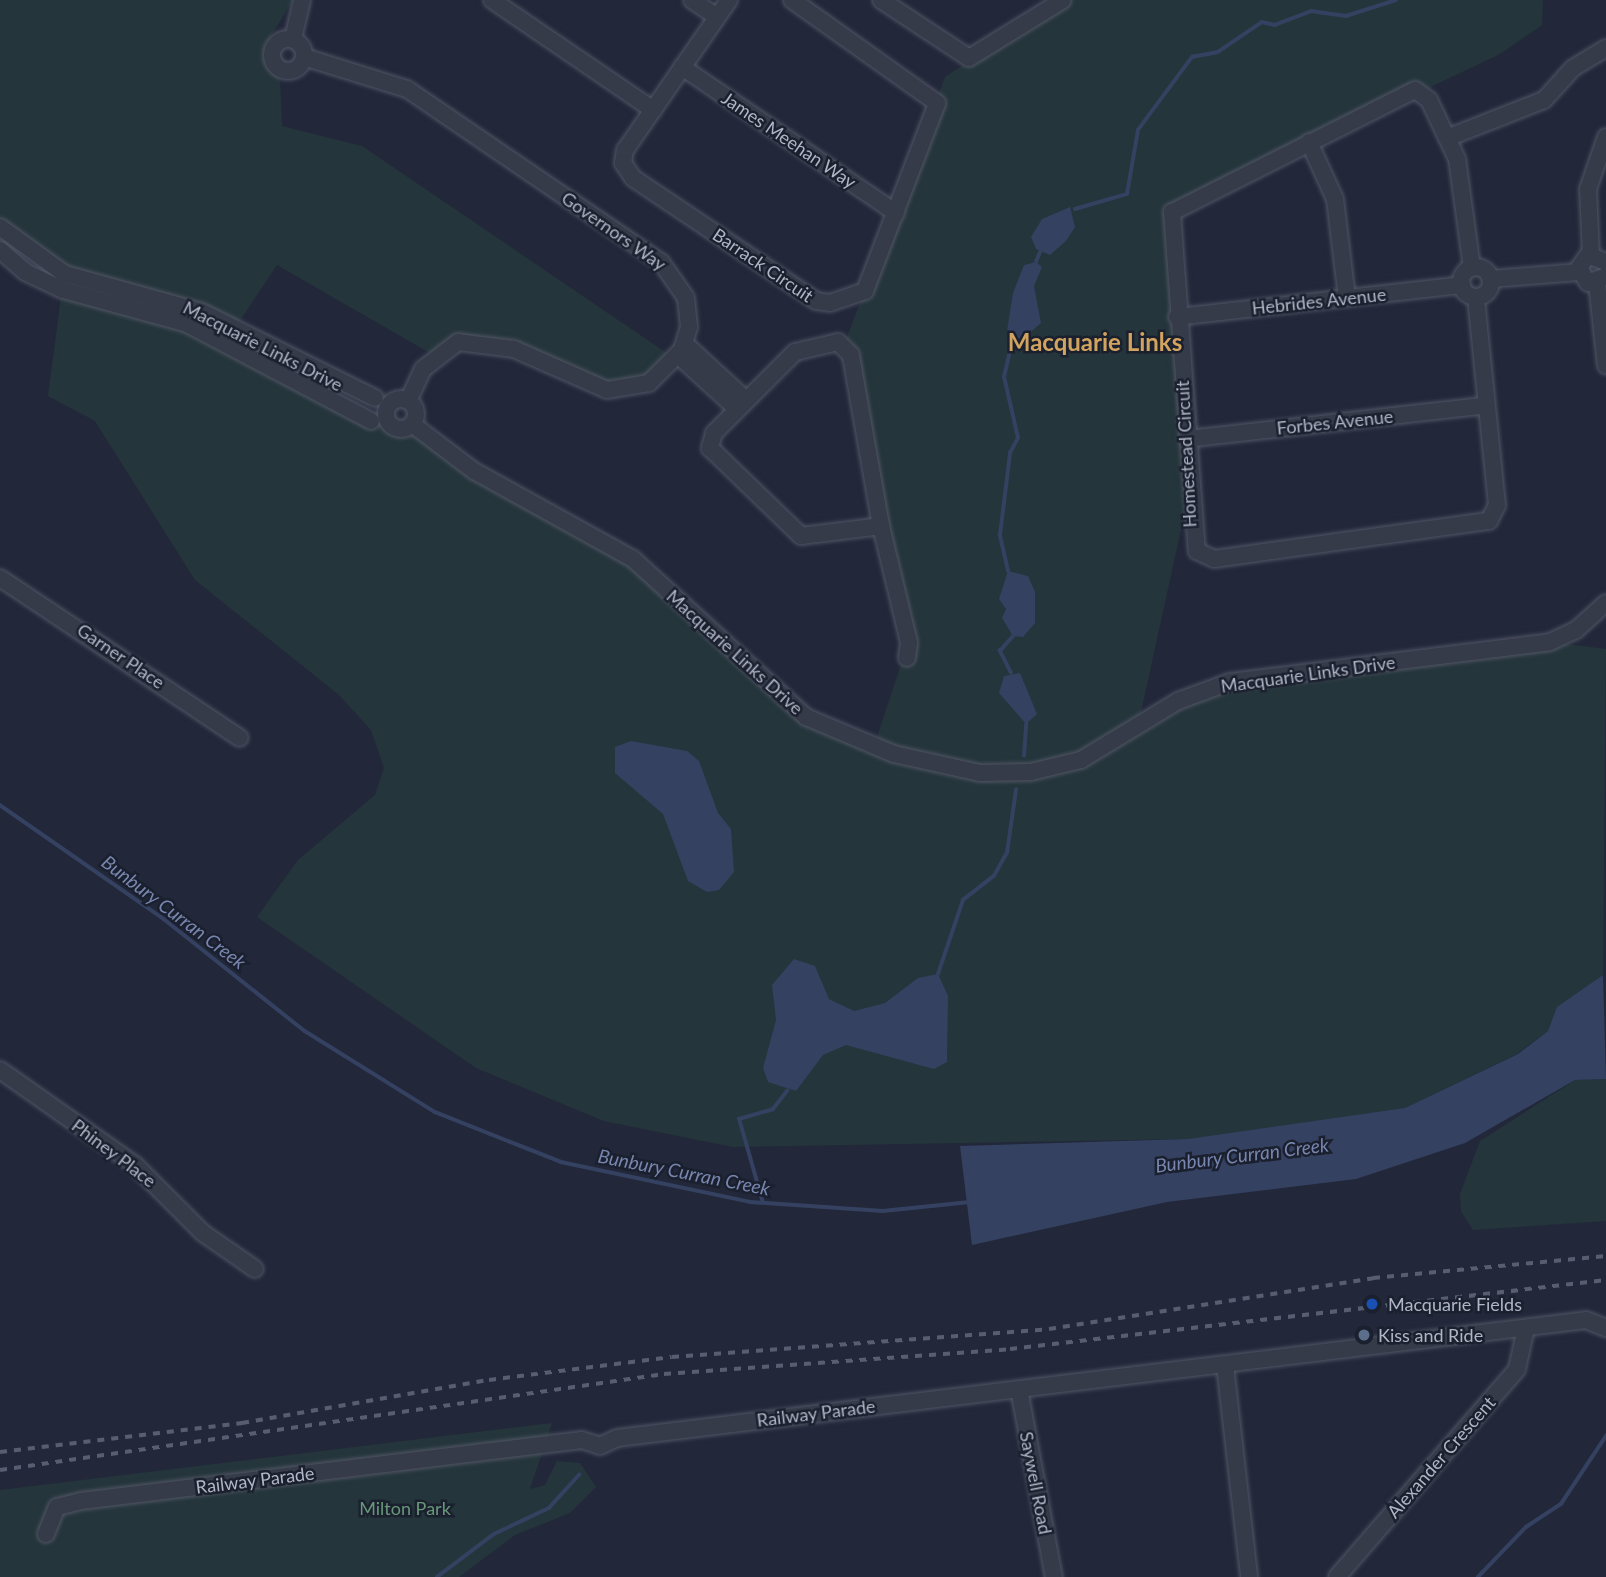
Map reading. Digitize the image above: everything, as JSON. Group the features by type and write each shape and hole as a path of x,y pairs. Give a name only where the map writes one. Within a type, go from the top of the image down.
{"street":[{"path":"293,39 277,43 273,62 290,71 304,57 293,39 302,0"},
{"path":"492,0 653,110"},
{"path":"692,0 717,17"},
{"name":"Barrack Circuit","path":"729,0 624,153 628,173 816,301 864,293 937,103 792,0"},
{"path":"881,0 969,58 1063,0"},
{"path":"1447,138 1544,100 1573,68 1606,48"},
{"name":"Governors Way","path":"304,57 407,89 662,262 686,298 682,350"},
{"name":"James Meehan Way","path":"682,67 896,213"},
{"name":"Homestead Circuit","path":"1472,268 1458,167 1429,100 1411,90 1171,213 1187,439 1191,539 1204,557 1214,559 1489,522 1497,505 1483,406 1476,297"},
{"path":"1579,272 1598,258 1588,189 1606,137"},
{"path":"1309,142 1335,199 1347,298"},
{"name":"Macquarie Links Drive","path":"0,227 65,274 202,312 375,398"},
{"name":"Macquarie Links Drive","path":"0,250 25,272 63,290 187,324 371,421"},
{"path":"1491,279 1488,291 1476,297 1462,285 1472,268 1491,279 1579,272 1602,280 1606,366"},
{"name":"Hebrides Avenue","path":"1177,317 1462,285"},
{"path":"408,401 423,369 458,342 514,349 607,390 649,383 682,350 741,405"},
{"path":"881,526 816,538 793,530 710,448 714,433 795,352 829,342 846,347 881,526 909,643 907,658"},
{"path":"408,401 415,412 412,424 396,428 386,418 393,402 408,401"},
{"name":"Forbes Avenue","path":"1187,439 1483,406"},
{"name":"Macquarie Links Drive","path":"412,424 474,471 633,559 806,717 894,754 980,773 1031,772 1081,760 1178,701 1230,682 1550,642 1576,630 1606,603"},
{"name":"Garner Place","path":"0,578 240,738"},
{"name":"Phiney Place","path":"0,1070 135,1164 203,1233 255,1269"},
{"name":"Railway Parade","path":"46,1534 49,1517 64,1503 578,1440 600,1446 617,1438 1586,1321 1606,1328"},
{"name":"Alexander Crescent","path":"1337,1577 1517,1369 1525,1328"},
{"path":"1225,1365 1249,1577"},
{"name":"Saywell Road","path":"1018,1389 1052,1577"}],"green space":[{"path":"0,0 293,0 265,46 269,66 280,79 282,126 362,146 677,360 623,392 485,343 435,356 277,265 237,325 73,276 0,229"},
{"name":"Macquarie Links","path":"1062,0 1543,0 1542,25 1500,54 1178,207 1189,493 1137,730 1209,688 1550,642 1606,649 1603,975 1558,1007 1548,1031 1517,1054 1405,1108 1357,1120 1188,1139 733,1147 604,1121 476,1068 257,917 298,860 375,795 384,768 371,730 339,695 195,580 95,421 48,396 62,289 146,311 348,412 401,430 411,424 633,559 803,716 874,746 908,643 844,345 945,77"},
{"path":"1606,1079 1606,1221 1473,1230 1461,1211 1460,1194 1480,1141 1575,1080"},
{"name":"Milton Park","path":"552,1423 530,1489 545,1485 557,1461 580,1463 596,1487 570,1513 515,1535 459,1577 0,1577 0,1490"}],"water":[{"path":"1070,207 1075,227 1066,241 1050,255 1036,249 1031,237 1042,219"},
{"path":"1036,262 1042,267 1034,286 1041,323 1017,344 1007,331 1013,293 1024,265"},
{"path":"1008,571 1028,576 1035,592 1035,623 1023,637 1013,636 1002,618 1006,609 999,599"},
{"path":"1020,673 1037,714 1026,724 999,693 1004,676"},
{"path":"631,741 687,751 699,761 718,813 731,829 734,872 719,890 707,892 688,881 663,814 615,773 615,747"},
{"path":"794,959 815,966 829,999 854,1011 885,1003 918,978 938,974 948,996 947,1062 934,1069 846,1045 823,1055 796,1091 768,1082 763,1068 776,1020 772,985"},
{"path":"1603,975 1606,1079 1575,1080 1465,1143 1356,1179 1167,1202 972,1245 960,1146 1188,1139 1405,1108 1518,1054 1548,1031 1557,1007"}],"waterway":[{"path":"1075,209 1127,194 1138,130 1192,57 1218,52 1262,22 1275,25 1311,11 1346,16 1396,0"},
{"path":"1036,262 1040,252"},
{"path":"1008,571 1000,535 1010,453 1018,438 1004,377 1012,343"},
{"path":"1011,673 1000,651 1013,636"},
{"path":"1024,756 1026,724"},
{"path":"938,974 963,900 994,876 1007,853 1016,790"},
{"name":"Bunbury Curran Creek","path":"0,805 164,919 305,1031 435,1112 561,1162 750,1202 883,1211 970,1202"},
{"path":"763,1203 739,1119 773,1109 787,1091"},
{"path":"1478,1577 1526,1527 1561,1504 1606,1436"},
{"path":"437,1577 494,1534 549,1508 579,1475"}],"railway":[{"path":"0,1452 242,1423 489,1380 672,1357 1049,1329 1373,1278 1606,1256"},
{"path":"0,1470 664,1374 1010,1349 1606,1280"}],"place":[{"name":"Macquarie Fields","path":"1372,1304"},
{"name":"Kiss and Ride","path":"1364,1335"}],"district":[{"name":"Macquarie Links","path":"1095,342"}]}
